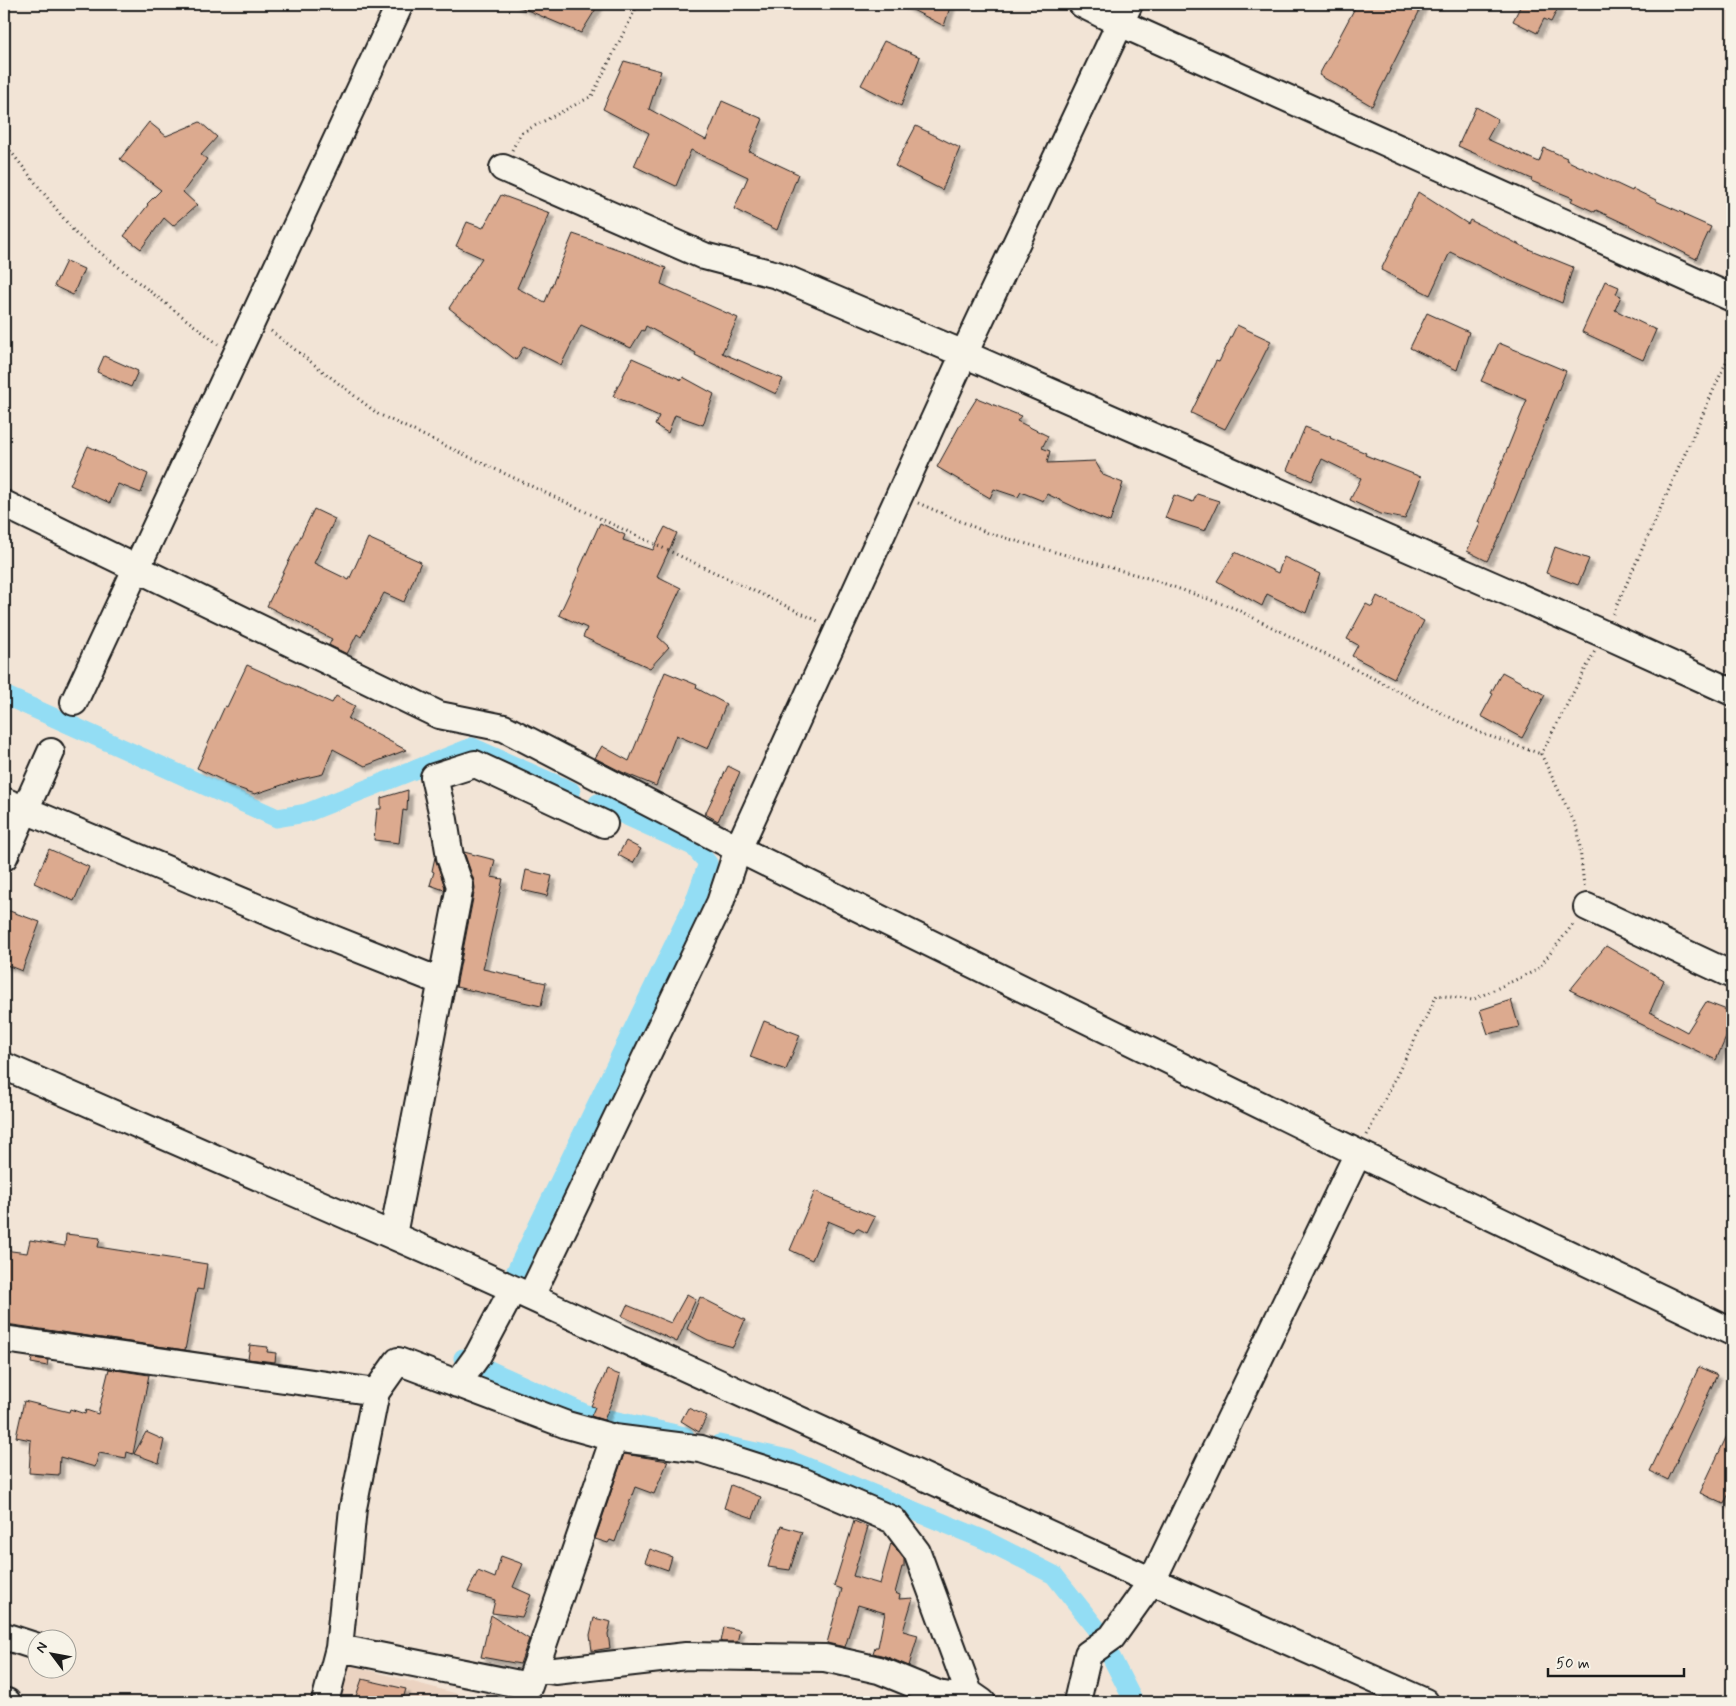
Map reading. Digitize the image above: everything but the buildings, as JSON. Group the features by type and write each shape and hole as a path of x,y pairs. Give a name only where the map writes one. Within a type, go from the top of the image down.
{"street":[{"path":"74,702 400,4"},
{"path":"1082,4 1124,13 1732,298"},
{"path":"467,1370 522,1292 720,903 738,849 964,354 1124,13"},
{"path":"503,168 704,256 777,275 964,354 1604,634 1732,692"},
{"path":"4,504 439,715 504,728 738,849 1358,1154 1732,1332"},
{"path":"4,857 15,805 51,752"},
{"path":"393,1236 460,886 450,857 434,777 475,764 604,824"},
{"path":"577,812 595,776"},
{"path":"15,805 301,926 442,982"},
{"path":"1587,907 1732,975"},
{"path":"4,1066 522,1292 1152,1581 1425,1702"},
{"path":"1077,1702 1088,1654 1112,1637 1152,1581 1358,1154"},
{"path":"4,1339 376,1392"},
{"path":"325,1702 339,1648 353,1508 376,1392 398,1362 467,1370 567,1425 614,1438 701,1450 804,1482 893,1520 917,1552 976,1698 938,1694 879,1670 825,1658 686,1656 555,1671 535,1668"},
{"path":"339,1648 529,1686 614,1438"},
{"path":"4,1636 28,1644"}],"path":[{"path":"503,168 522,133 592,96 638,4"},
{"path":"4,143 76,234 235,356"},
{"path":"253,317 378,414 837,631"},
{"path":"1541,754 1604,634 1732,349"},
{"path":"900,494 988,533 1151,579 1234,608 1483,734 1541,754 1578,830 1587,907 1537,970 1472,1000 1438,996 1358,1154"}],"shaded area":[{"path":"338,1662 488,1702 329,1702"}],"waterway":[{"path":"4,695 277,818 306,813 472,747 571,791"},
{"path":"514,1275 694,903 708,863 693,846 598,803"},
{"path":"463,1358 586,1414 685,1436"},
{"path":"719,1444 788,1459 985,1540 1054,1575 1097,1629 1134,1702"}]}
